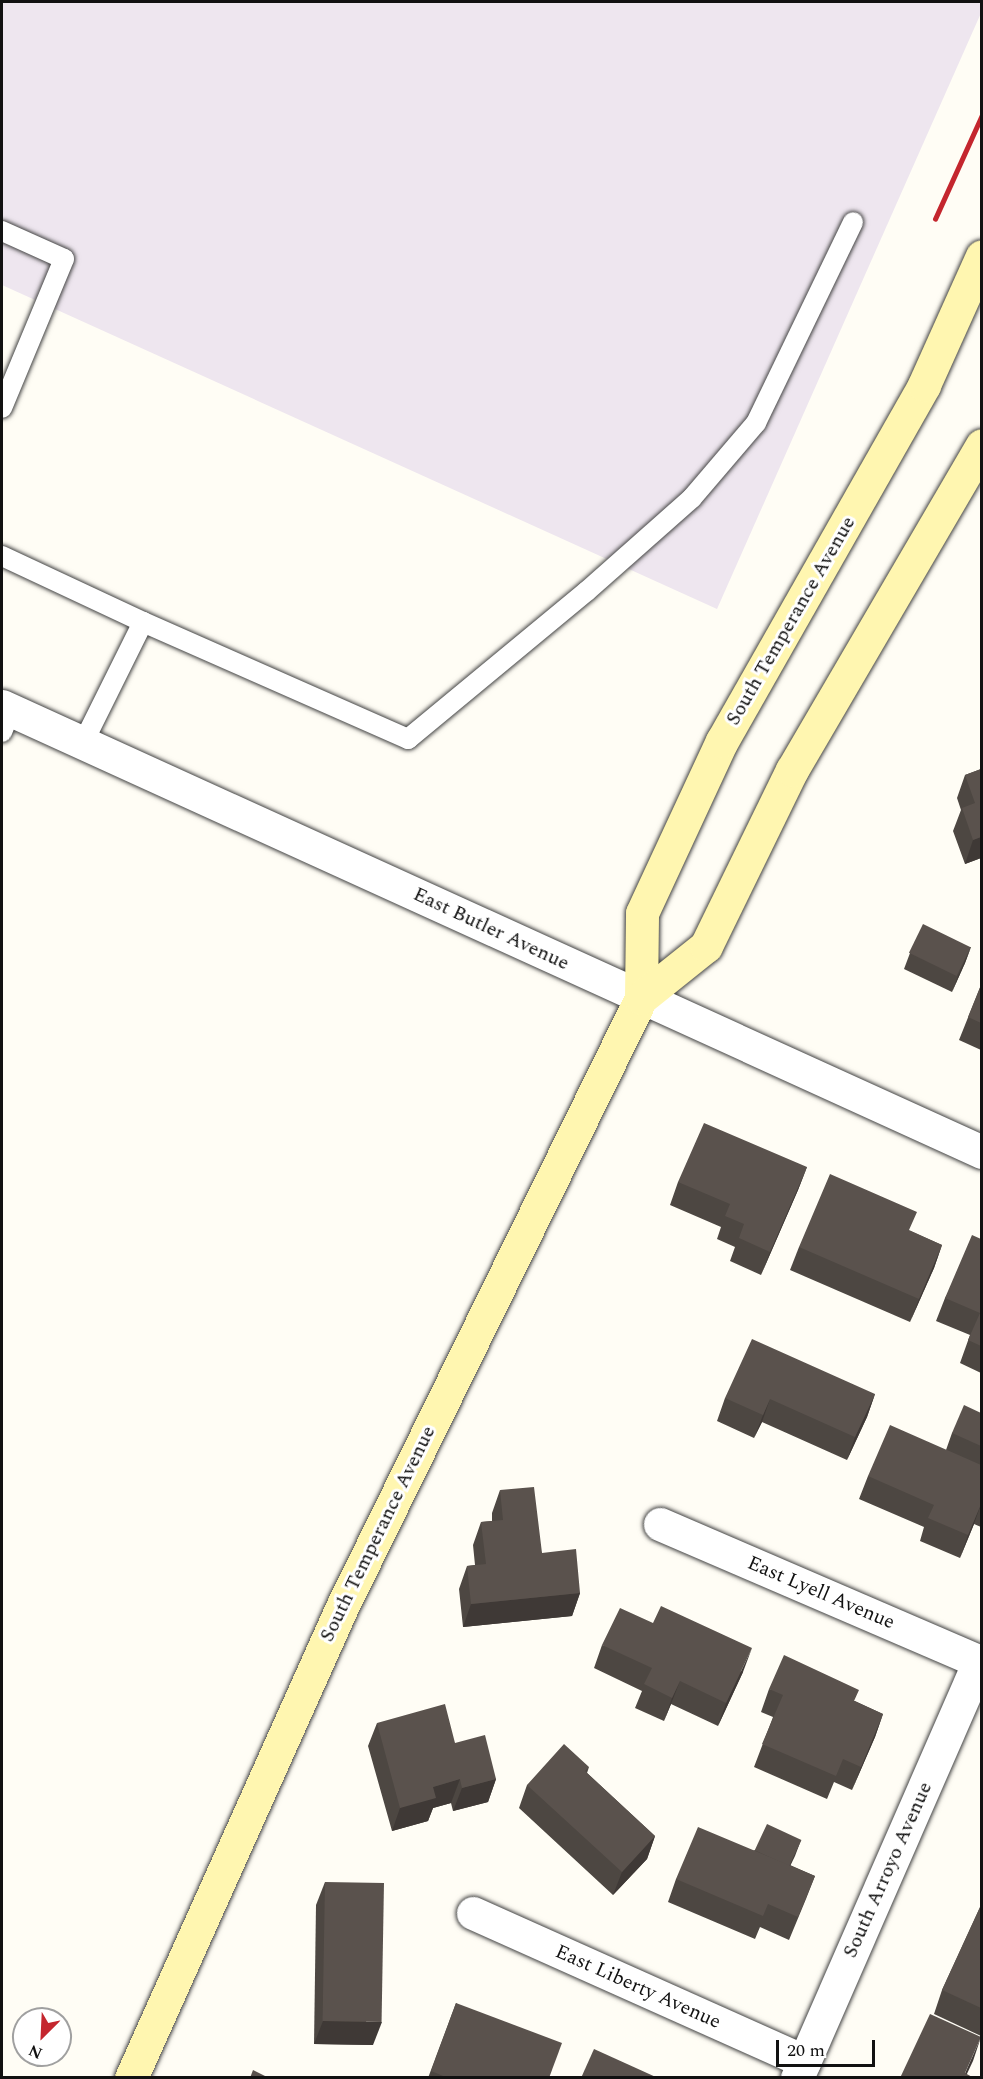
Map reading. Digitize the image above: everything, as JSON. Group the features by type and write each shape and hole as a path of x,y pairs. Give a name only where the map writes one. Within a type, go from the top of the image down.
{"main road":[{"name":"South Temperance Avenue","path":"641,998 642,913 722,741 924,385 981,256"},
{"name":"South Temperance Avenue","path":"131,2078 342,1607 641,998 705,946 792,770 981,445"}],"street":[{"name":"East Butler Avenue","path":"5,716 83,743 981,1152"},
{"name":"East Lyell Avenue","path":"660,1524 980,1663"},
{"name":"South Arroyo Avenue","path":"800,2069 980,1663"},
{"name":"East Liberty Avenue","path":"473,1913 800,2069"}],"lane":[{"path":"2,556 143,622 408,739 587,591 692,498 756,423 853,222"},
{"path":"2,231 64,259 2,408"},
{"path":"83,743 143,622"}],"shaded area":[{"path":"2,2 981,2 981,13 717,609 2,285"}],"building":[{"path":"981,769 981,837 973,840 962,808 975,803 965,775"},
{"path":"923,924 971,947 957,976 909,953"},
{"path":"981,985 981,1023 968,1017"},
{"path":"704,1123 807,1167 770,1252 739,1238 744,1224 725,1216 730,1204 678,1182"},
{"path":"830,1174 917,1212 909,1230 942,1245 919,1299 799,1247"},
{"path":"972,1235 981,1239 981,1346 968,1340 980,1313 945,1298"},
{"path":"752,1339 875,1394 855,1437 770,1399 763,1415 725,1398"},
{"path":"964,1405 981,1413 981,1446 952,1433"},
{"path":"890,1425 981,1465 981,1504 968,1535 928,1518 934,1505 868,1476"},
{"path":"534,1487 542,1553 576,1549 580,1593 471,1604 467,1566 486,1564 481,1522 503,1520 500,1490"},
{"path":"661,1606 752,1648 726,1703 680,1681 672,1698 644,1684 652,1668 602,1645 620,1608 653,1623"},
{"path":"784,1655 859,1690 854,1701 883,1714 861,1767 843,1759 836,1776 762,1744 783,1695 769,1689"},
{"path":"445,1704 455,1743 485,1735 496,1779 462,1788 460,1779 433,1787 436,1798 400,1808 377,1723"},
{"path":"564,1744 589,1767 585,1771 655,1836 622,1872 527,1785"},
{"path":"767,1824 801,1840 789,1866 755,1850"},
{"path":"698,1827 815,1876 798,1917 768,1904 763,1916 676,1879"},
{"path":"325,1882 384,1883 382,2022 323,2021"},
{"path":"981,1905 981,2008 942,1990"},
{"path":"456,2003 562,2043 549,2078 448,2078 431,2071"},
{"path":"930,2014 981,2037 965,2073 974,2078 900,2078"},
{"path":"594,2049 658,2078 581,2078"},
{"path":"253,2070 269,2078 250,2078"}],"railway":[{"path":"935,219 982,115"}]}
